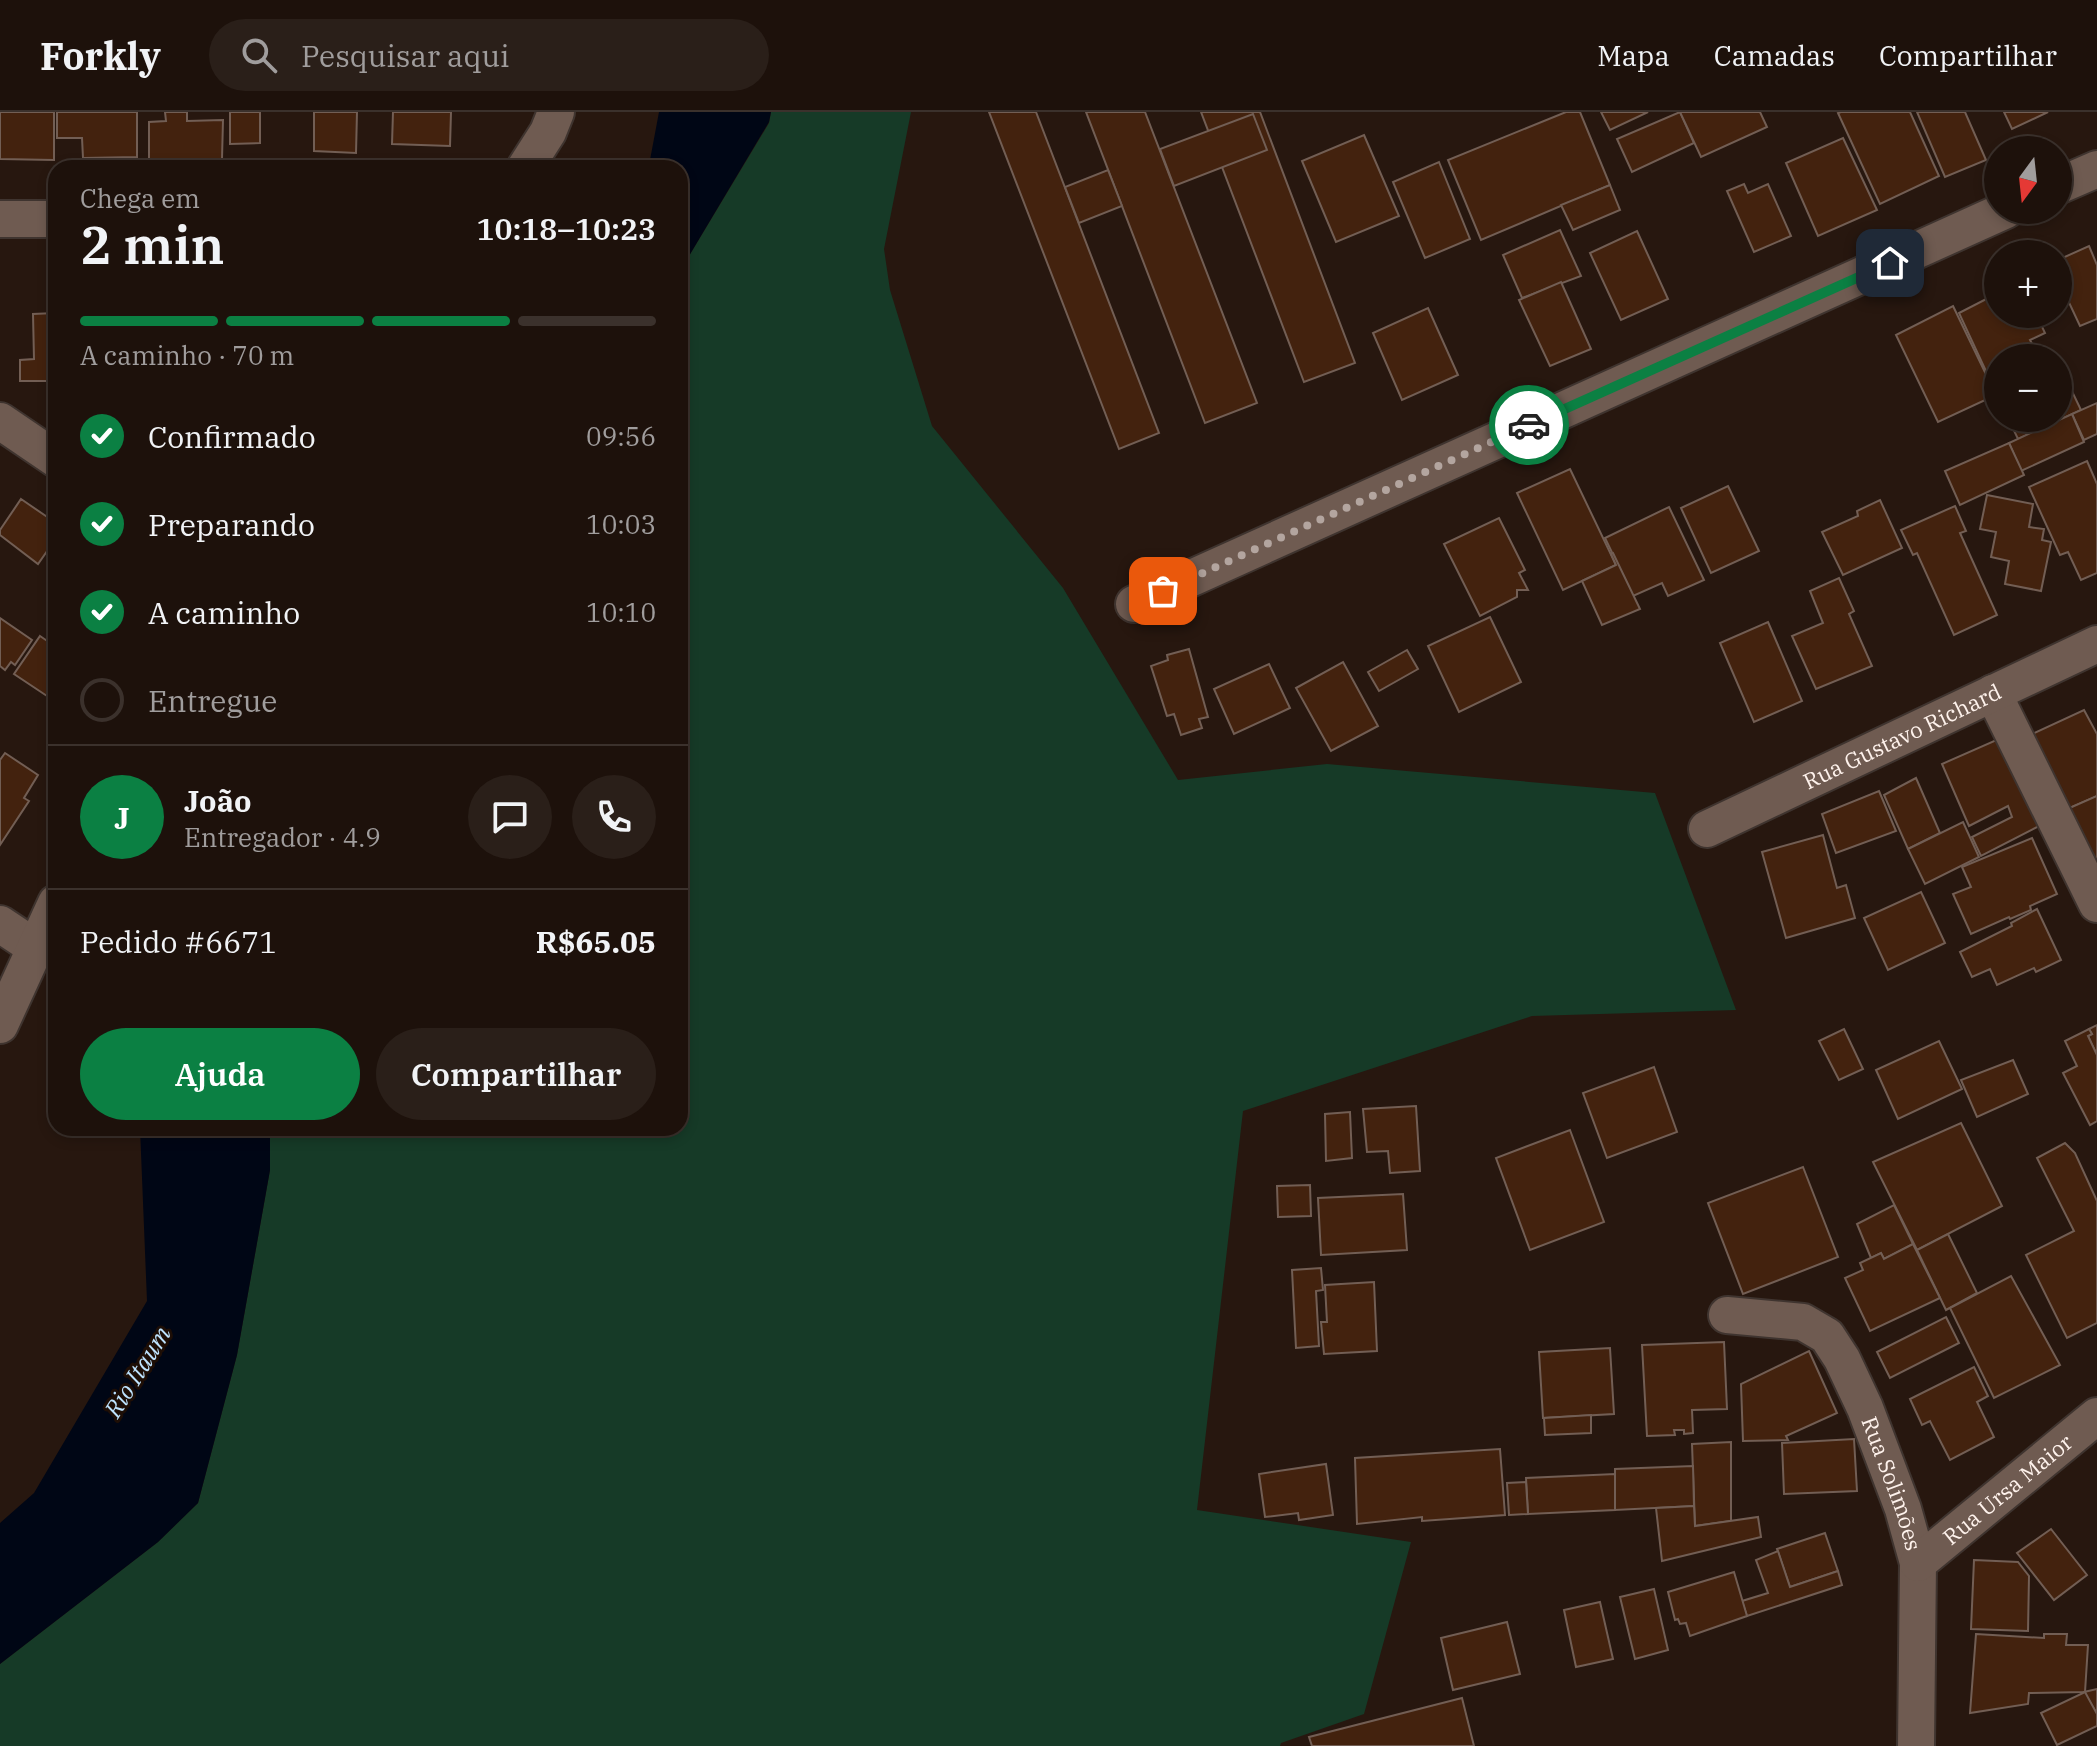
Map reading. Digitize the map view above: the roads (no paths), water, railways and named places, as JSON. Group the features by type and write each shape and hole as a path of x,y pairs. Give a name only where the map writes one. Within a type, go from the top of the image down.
{"street":[{"path":"530,160 548,132 556,112"},
{"path":"2072,180 2097,169"},
{"path":"0,219 48,219"},
{"path":"1134,604 1984,220"},
{"path":"0,421 48,454"},
{"name":"Rua Gustavo Richard","path":"1707,829 2097,644"},
{"path":"1993,693 2097,904"},
{"path":"0,1025 48,921"},
{"path":"0,924 36,948"},
{"name":"Rua Solimões","path":"1727,1315 1803,1322 1827,1336 1842,1359 1865,1408 1903,1509 1918,1563 1916,1746"},
{"name":"Rua Ursa Maior","path":"1918,1563 2097,1416"}],"water":[{"path":"659,112 771,112 769,122 688,258 688,160 650,160"},
{"name":"Rio Itaum","path":"140,1136 270,1136 270,1170 237,1355 198,1503 158,1542 0,1664 0,1523 34,1493 147,1301"}]}
